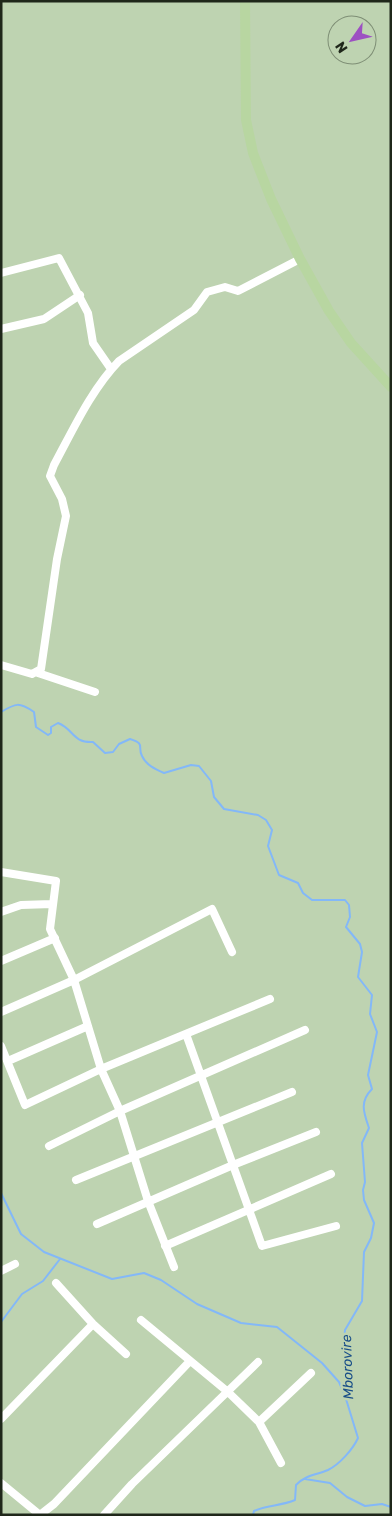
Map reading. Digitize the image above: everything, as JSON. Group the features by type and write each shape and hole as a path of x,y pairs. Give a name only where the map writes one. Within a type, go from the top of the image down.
{"main road":[{"path":"245,1 246,120 252,153 271,199 300,259 329,311 351,343 391,387"}],"street":[{"path":"1,273 60,258 88,313 93,343 112,369"},
{"path":"38,673 41,669 57,559 66,516 62,499 50,476 54,465 89,401 119,361 194,310 207,292 225,287 238,291 300,259"},
{"path":"1,329 44,319 80,295"},
{"path":"1,666 32,674 38,673 95,692"},
{"path":"1,872 56,881 50,928 74,980 101,1069 120,1111 148,1201 174,1267"},
{"path":"1,912 21,904 52,904"},
{"path":"1,1012 74,980 212,909 232,952"},
{"path":"1,961 55,938"},
{"path":"1,1046 25,1105 101,1069 270,999"},
{"path":"8,1061 88,1026"},
{"path":"49,1146 120,1111 305,1030"},
{"path":"186,1034 262,1246 336,1226"},
{"path":"76,1180 292,1092"},
{"path":"97,1224 233,1165 316,1132"},
{"path":"165,1246 331,1174"},
{"path":"1,1271 15,1264"},
{"path":"56,1282 93,1324 126,1354"},
{"path":"141,1320 228,1392 259,1422 280,1463"},
{"path":"1,1419 93,1324"},
{"path":"2,1485 40,1515 54,1504 190,1361"},
{"path":"104,1515 132,1484 258,1362"},
{"path":"259,1422 311,1373"}],"waterway":[{"name":"Mborovire","path":"1,712 14,705 21,705 34,712 36,727 48,735 51,733 51,727 58,723 77,738 86,742 93,742 105,753 113,752 119,744 130,739 140,744 141,753 146,762 164,773 191,765 199,766 211,781 214,797 224,809 258,815 266,820 272,830 268,846 279,875 298,883 303,893 312,900 345,900 349,905 350,917 346,927 360,944 362,952 358,977 372,995 370,1014 377,1032 368,1075 372,1089 365,1098 364,1103 364,1112 369,1128 362,1143 365,1182 363,1190 364,1200 374,1223 371,1238 364,1252 362,1301 345,1330 344,1342 346,1399 358,1438 337,1464 328,1470 303,1479 296,1485 295,1500 259,1509 254,1511 253,1515"},
{"path":"1,1193 21,1234 44,1252 112,1279 144,1273 161,1280 197,1304 241,1323 277,1327 322,1363 339,1382 345,1396"},
{"path":"1,1322 22,1294 43,1281 60,1259"},
{"path":"305,1479 330,1483 347,1497 365,1506 382,1504 391,1507"}]}
